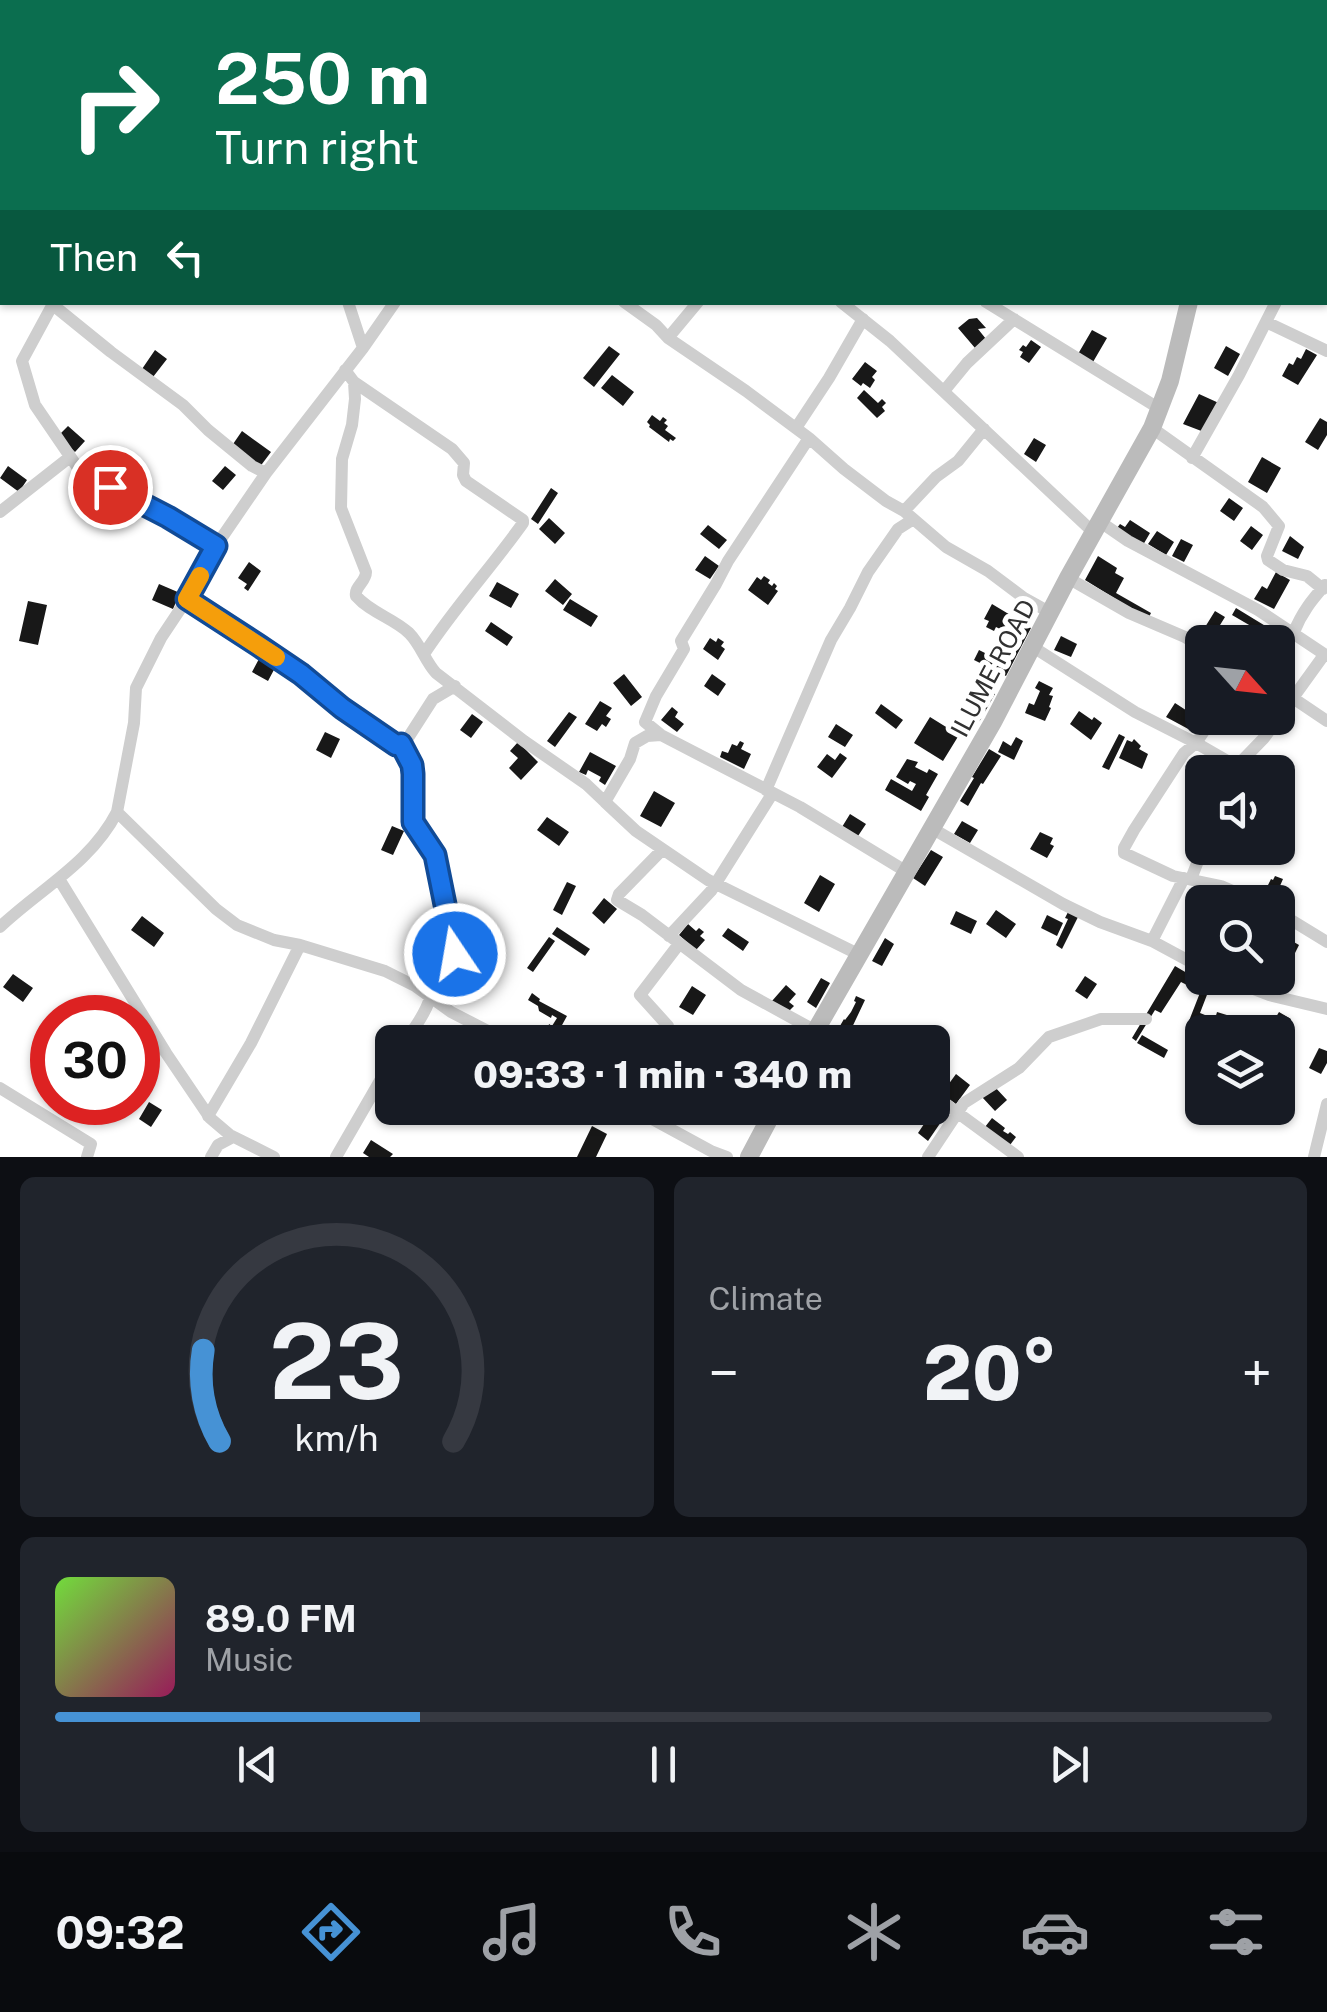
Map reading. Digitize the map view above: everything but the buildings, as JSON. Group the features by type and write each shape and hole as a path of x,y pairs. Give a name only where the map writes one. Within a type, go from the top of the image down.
{"street":[{"path":"53,305 22,361 35,405 70,457 87,476 216,546"},
{"path":"55,305 183,405 252,466 266,473"},
{"path":"349,305 364,348"},
{"path":"0,927 85,857 101,838 117,812 134,723 136,688 161,638 266,473 393,305"},
{"path":"628,305 796,428 946,547 1051,613"},
{"path":"668,338 696,305"},
{"path":"845,305 1096,527 1258,610 1326,656 1295,699"},
{"path":"991,305 1160,409"},
{"name":"ILUME ROAD","path":"819,1025 933,829 1152,428 1170,381 1187,305"},
{"path":"1192,458 1274,305"},
{"path":"944,391 1014,318"},
{"path":"796,428 830,378 862,319"},
{"path":"1266,322 1327,352"},
{"path":"345,370 354,382 452,449 464,463 463,478 524,521 424,654"},
{"path":"354,382 354,414 342,460 341,508 366,572 355,593 366,606 412,636 428,665 586,784 662,850 715,884 860,955"},
{"path":"1152,428 1263,507 1278,524 1267,556 1271,563 1325,586 1308,603 1296,635"},
{"path":"667,1025 640,995 715,884 769,792 831,640 868,572 936,477 958,462 984,429"},
{"path":"809,438 728,561 681,641 684,649 644,718 662,735 800,807 907,872"},
{"path":"0,512 70,457"},
{"path":"1068,578 1129,614 1185,637"},
{"path":"187,599 301,674 396,745 406,742 433,698 455,686"},
{"path":"1033,646 1135,712 1214,755"},
{"path":"1295,701 1327,721"},
{"path":"604,802 630,760 635,743 647,736 662,735"},
{"path":"1201,735 1184,754 1124,848 1126,856 1173,876 1215,885"},
{"path":"1248,755 1266,735"},
{"path":"401,744 412,765 413,822 435,855 455,954 415,1025"},
{"path":"117,812 216,910 237,925 385,970 476,1025"},
{"path":"933,829 1063,904 1185,959"},
{"path":"662,850 616,898 794,1025"},
{"path":"1152,941 1194,865"},
{"path":"58,879 208,1116 232,1136 274,1157"},
{"path":"1295,922 1327,942"},
{"path":"208,1116 251,1043 300,945"},
{"path":"1269,995 1327,1009"},
{"path":"928,1157 964,1103 1020,1068 1049,1037 1101,1019 1146,1019"},
{"path":"0,1088 90,1144 87,1157"},
{"path":"336,1157 375,1089"},
{"path":"1314,1157 1327,1104"},
{"path":"950,1107 1018,1157"},
{"path":"663,1125 727,1157"},
{"path":"749,1157 766,1125"},
{"path":"211,1157 218,1145 232,1136"}],"slow traffic":[{"path":"200,576 187,599 276,657"}],"route":[{"path":"110,487 216,546 187,599 301,674 396,745 401,744 412,765 413,822 435,855 455,954"}]}
